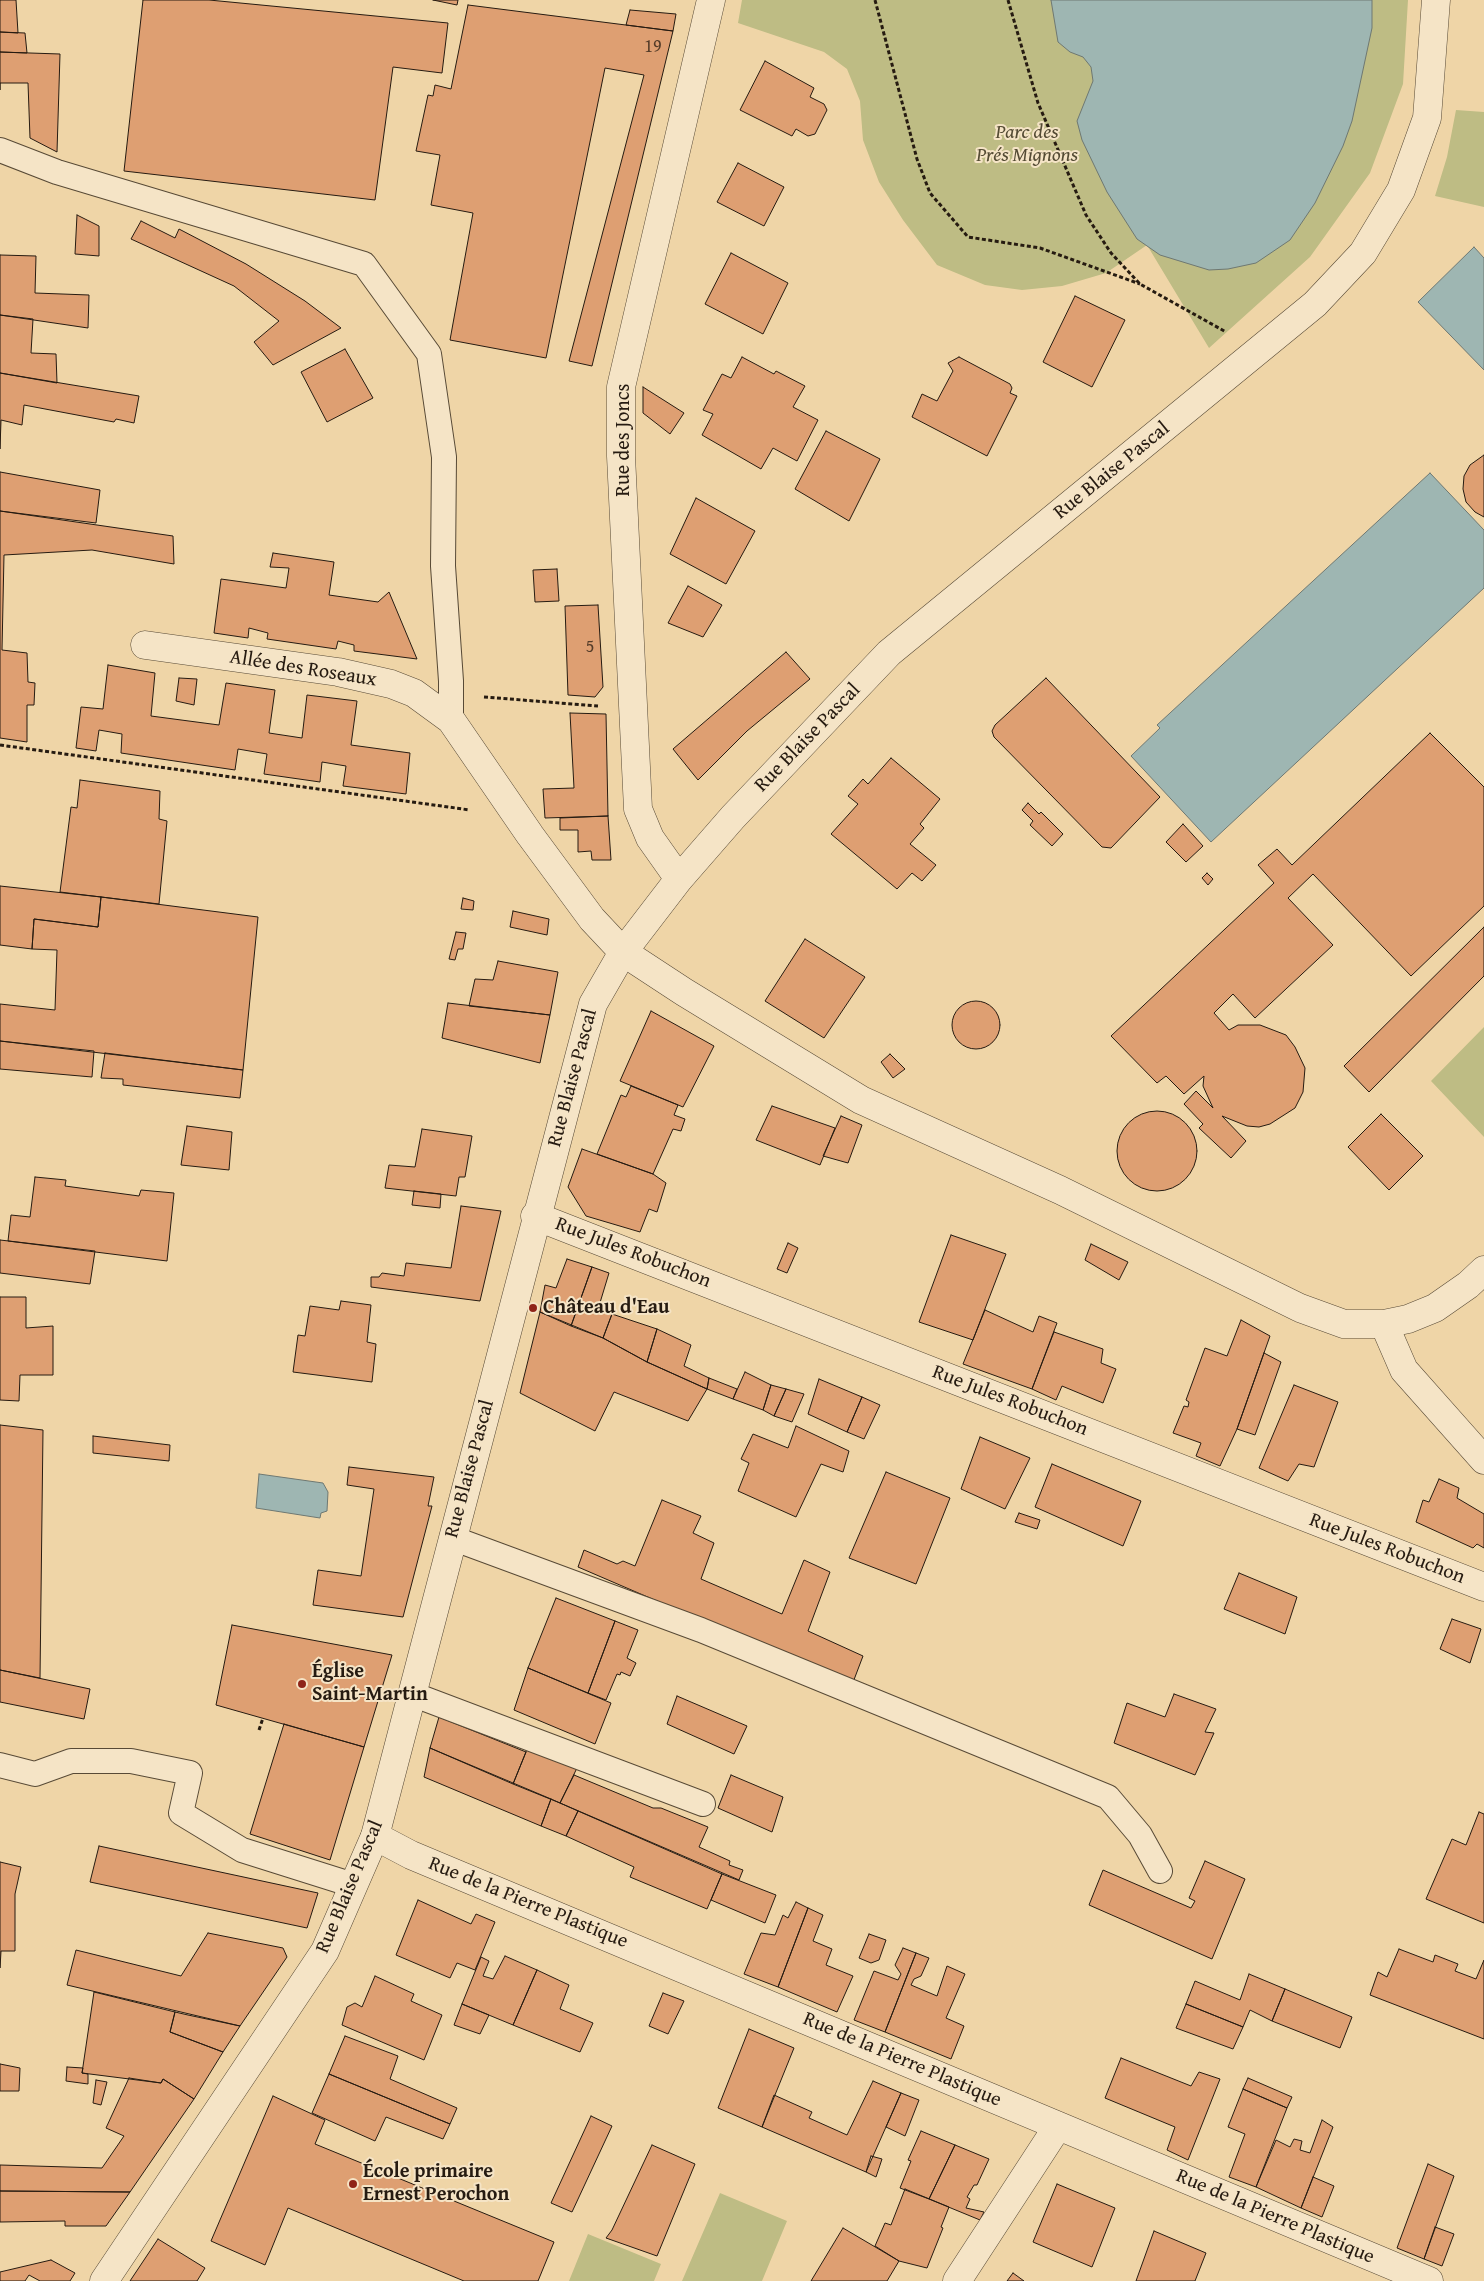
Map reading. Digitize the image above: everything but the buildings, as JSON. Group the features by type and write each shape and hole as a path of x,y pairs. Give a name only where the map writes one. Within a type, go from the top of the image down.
{"street":[{"name":"Rue des Joncs","path":"679,879 650,838 638,809 621,456 622,387 711,0"},
{"name":"Rue Blaise Pascal","path":"104,2281 325,1951 375,1836 592,1004 623,952 679,879 733,817 889,653 1315,304 1363,253 1401,190 1427,118 1436,0"},
{"name":"Allée des Roseaux","path":"145,645 338,672 391,684 451,707 517,816 592,919 623,952 684,992 861,1100 1060,1190 1300,1308 1344,1324 1384,1324 1408,1319 1435,1308 1468,1285 1484,1270"},
{"name":"Rue Jules Robuchon","path":"536,1216 1484,1588"},
{"path":"1384,1324 1404,1370 1484,1460"},
{"name":"Rue de la Pierre Plastique","path":"375,1836 411,1855 1429,2281"},
{"path":"957,2281 1058,2126"}],"lane":[{"path":"0,150 57,172 364,264 429,354 444,457 443,566 451,707"},
{"path":"452,1538 700,1630 1108,1797 1140,1835 1160,1871"},
{"path":"412,1694 703,1804"},
{"path":"0,1765 35,1774 71,1761 131,1761 190,1773 181,1813 242,1850 353,1885"}],"path":[{"path":"875,0 917,158 930,194 968,237 1040,248 1140,284 1226,332"},
{"path":"1008,0 1038,103 1086,216 1111,253 1140,284"},
{"path":"451,707 633,709"},
{"path":"0,746 517,816"},
{"path":"259,1730 263,1718"}],"green space":[{"name":"Parc des Prés Mignons","path":"742,0 1408,0 1403,84 1370,173 1310,257 1209,348 1147,245 1106,273 1062,286 1022,290 985,285 937,265 903,220 879,182 863,140 860,101 847,69 824,52 738,23"},
{"path":"1456,110 1484,112 1484,207 1435,196 1447,157"},
{"path":"1484,1027 1484,1137 1431,1081"},
{"path":"720,2193 787,2221 762,2281 682,2281"},
{"path":"588,2234 661,2264 654,2281 569,2281"}],"water":[{"path":"1051,0 1372,0 1372,28 1352,121 1343,146 1315,203 1290,240 1256,263 1228,269 1209,270 1160,255 1137,239 1107,192 1082,140 1077,121 1093,81 1091,67 1083,57 1070,52 1058,42"},
{"path":"1474,247 1484,258 1484,370 1418,302"},
{"path":"1430,473 1484,530 1484,588 1211,842 1131,756 1160,728 1157,725"},
{"path":"259,1474 323,1483 328,1492 327,1511 321,1513 320,1518 256,1508"}],"place":[{"name":"Château d'Eau","path":"533,1308"},
{"name":"Église Saint-Martin","path":"302,1684"},
{"name":"École primaire Ernest Perochon","path":"353,2184"}]}
